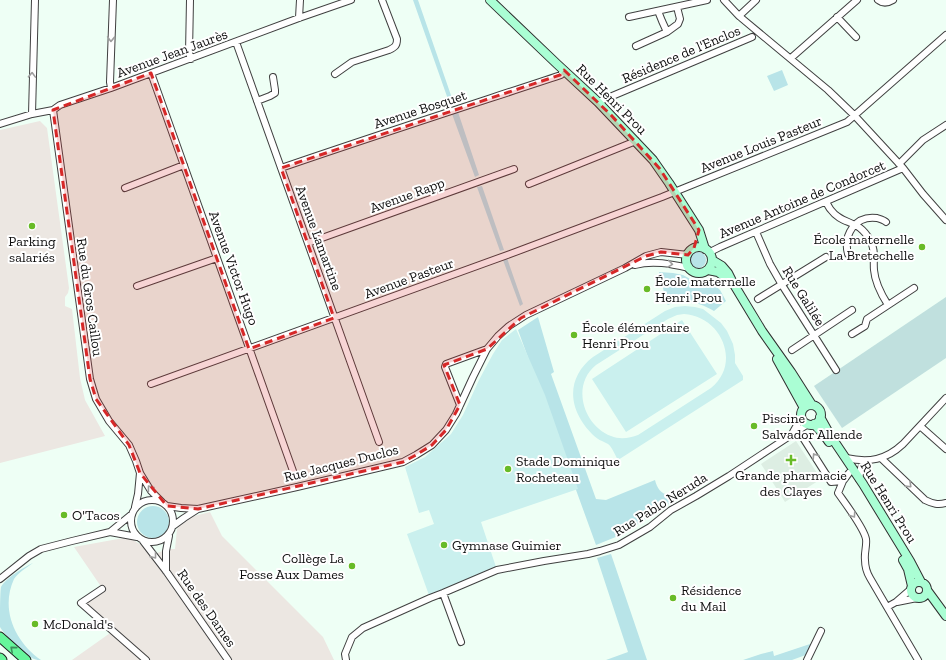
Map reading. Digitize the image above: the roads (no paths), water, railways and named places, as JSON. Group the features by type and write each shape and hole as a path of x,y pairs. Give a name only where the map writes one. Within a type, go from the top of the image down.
{"main road":[{"path":"0,637 26,660"}],"street":[{"path":"32,114 34,0"},
{"path":"111,88 113,0"},
{"path":"190,0 188,53 190,59"},
{"path":"299,18 300,0"},
{"name":"Avenue Jean Jaurès","path":"0,124 32,114 52,110 60,105 111,88 351,0"},
{"path":"335,74 352,62 389,50 397,44 382,0"},
{"name":"Rue Henri Prou","path":"490,0 598,102 653,160 699,230 709,254"},
{"path":"628,17 707,0"},
{"path":"724,0 739,16 791,58 855,116 901,166 946,220"},
{"path":"739,16 756,0"},
{"path":"791,58 857,0"},
{"path":"878,0 884,3 893,0"},
{"path":"636,46 667,32 678,24 680,19 677,7"},
{"path":"658,11 667,32"},
{"path":"837,17 856,37"},
{"name":"Avenue Louis Pasteur","path":"674,192 847,122 946,35"},
{"name":"Résidence de l'Enclos","path":"598,102 752,37"},
{"name":"Avenue Lamartine","path":"236,42 379,442"},
{"name":"Avenue Bosquet","path":"281,168 560,75 564,70"},
{"name":"Avenue Victor Hugo","path":"151,73 293,471"},
{"path":"257,101 275,93 273,77"},
{"name":"Rue du Gros Caillou","path":"52,110 90,379 96,399 109,421 129,445 140,473 151,491 165,504"},
{"path":"901,166 923,140 946,125"},
{"path":"528,184 636,141"},
{"path":"125,188 184,166"},
{"name":"Avenue Antoine de Condorcet","path":"709,254 826,202 901,166"},
{"name":"Avenue Rapp","path":"308,243 514,169"},
{"name":"Avenue Pasteur","path":"151,384 510,254 674,192"},
{"path":"826,202 837,216 860,228 865,232 871,241 874,249 874,269 876,279 879,289 888,305"},
{"path":"848,254 846,240 854,225 865,219 871,218 878,218 886,222"},
{"path":"699,230 686,261 689,268 696,273 705,272 708,270 712,263 709,254"},
{"name":"Rue Galilée","path":"756,232 770,264 836,370"},
{"path":"691,252 701,248 728,273 755,318 812,405 818,408 820,417 818,421 811,424 804,422 802,418 802,411 806,406 812,405"},
{"name":"Rue Jacques Duclos","path":"173,526 198,510 403,462 416,456 432,445 446,430 488,349 509,326 521,318 625,268 646,256 661,252 691,252"},
{"path":"758,299 826,257"},
{"path":"137,286 217,258"},
{"name":"Rue Jacques Duclos","path":"625,268 652,262 675,264 689,268"},
{"path":"708,270 718,272 733,283"},
{"path":"852,334 865,326 866,319 914,288"},
{"path":"792,350 852,310"},
{"path":"755,318 804,408"},
{"path":"460,405 445,367 446,364 488,349"},
{"path":"846,458 866,461 888,455 896,450 946,398"},
{"name":"Rue Henri Prou","path":"820,417 910,561 921,582"},
{"name":"Rue Pablo Neruda","path":"795,432 802,418"},
{"name":"Rue Henri Prou","path":"811,424 824,435 897,547 908,569 911,587"},
{"name":"Rue Pablo Neruda","path":"346,660 346,654 352,637 363,628 430,598 497,570 588,554 619,545 650,527 671,510 729,476 795,432 811,424"},
{"path":"920,426 946,449"},
{"path":"795,432 831,482 843,481"},
{"path":"881,458 925,500 932,504 938,505 946,503"},
{"path":"859,478 861,468 866,461"},
{"path":"849,472 838,493 866,538 864,560 866,570 918,660"},
{"name":"Rue du Gros Caillou","path":"134,511 138,494 140,473"},
{"name":"Rue Jacques Duclos","path":"110,532 134,511 139,504 145,501 156,500 181,508 198,510"},
{"path":"165,504 173,515 174,521 172,531 169,536"},
{"path":"134,511 131,526 140,539"},
{"name":"Rue Jacques Duclos","path":"0,579 29,556 41,549 72,541 110,532 152,543 157,543 169,536"},
{"name":"Rue des Dames","path":"166,571 166,551 169,536"},
{"name":"Rue des Dames","path":"140,539 166,571 228,660"},
{"path":"887,607 896,602 916,582 921,582 925,584 927,590 945,615"},
{"path":"911,587 912,594 932,604 945,615"},
{"path":"102,589 81,603 146,660"},
{"path":"896,602 919,598 925,595 927,590"},
{"path":"443,593 461,642"},
{"path":"807,660 821,631"}],"place":[{"name":"Parking salariés","path":"32,226"},
{"name":"École maternelle La Bretechelle","path":"922,247"},
{"name":"École maternelle Henri Prou","path":"647,289"},
{"name":"École élémentaire Henri Prou","path":"574,335"},
{"name":"Piscine Salvador Allende","path":"754,426"},
{"name":"Grande pharmacie des Clayes","path":"791,460"},
{"name":"Stade Dominique Rocheteau","path":"508,469"},
{"name":"O'Tacos","path":"64,515"},
{"name":"Gymnase Guimier","path":"444,545"},
{"name":"Collège La Fosse Aux Dames","path":"352,566"},
{"name":"Résidence du Mail","path":"673,598"},
{"name":"McDonald's","path":"35,624"}]}
